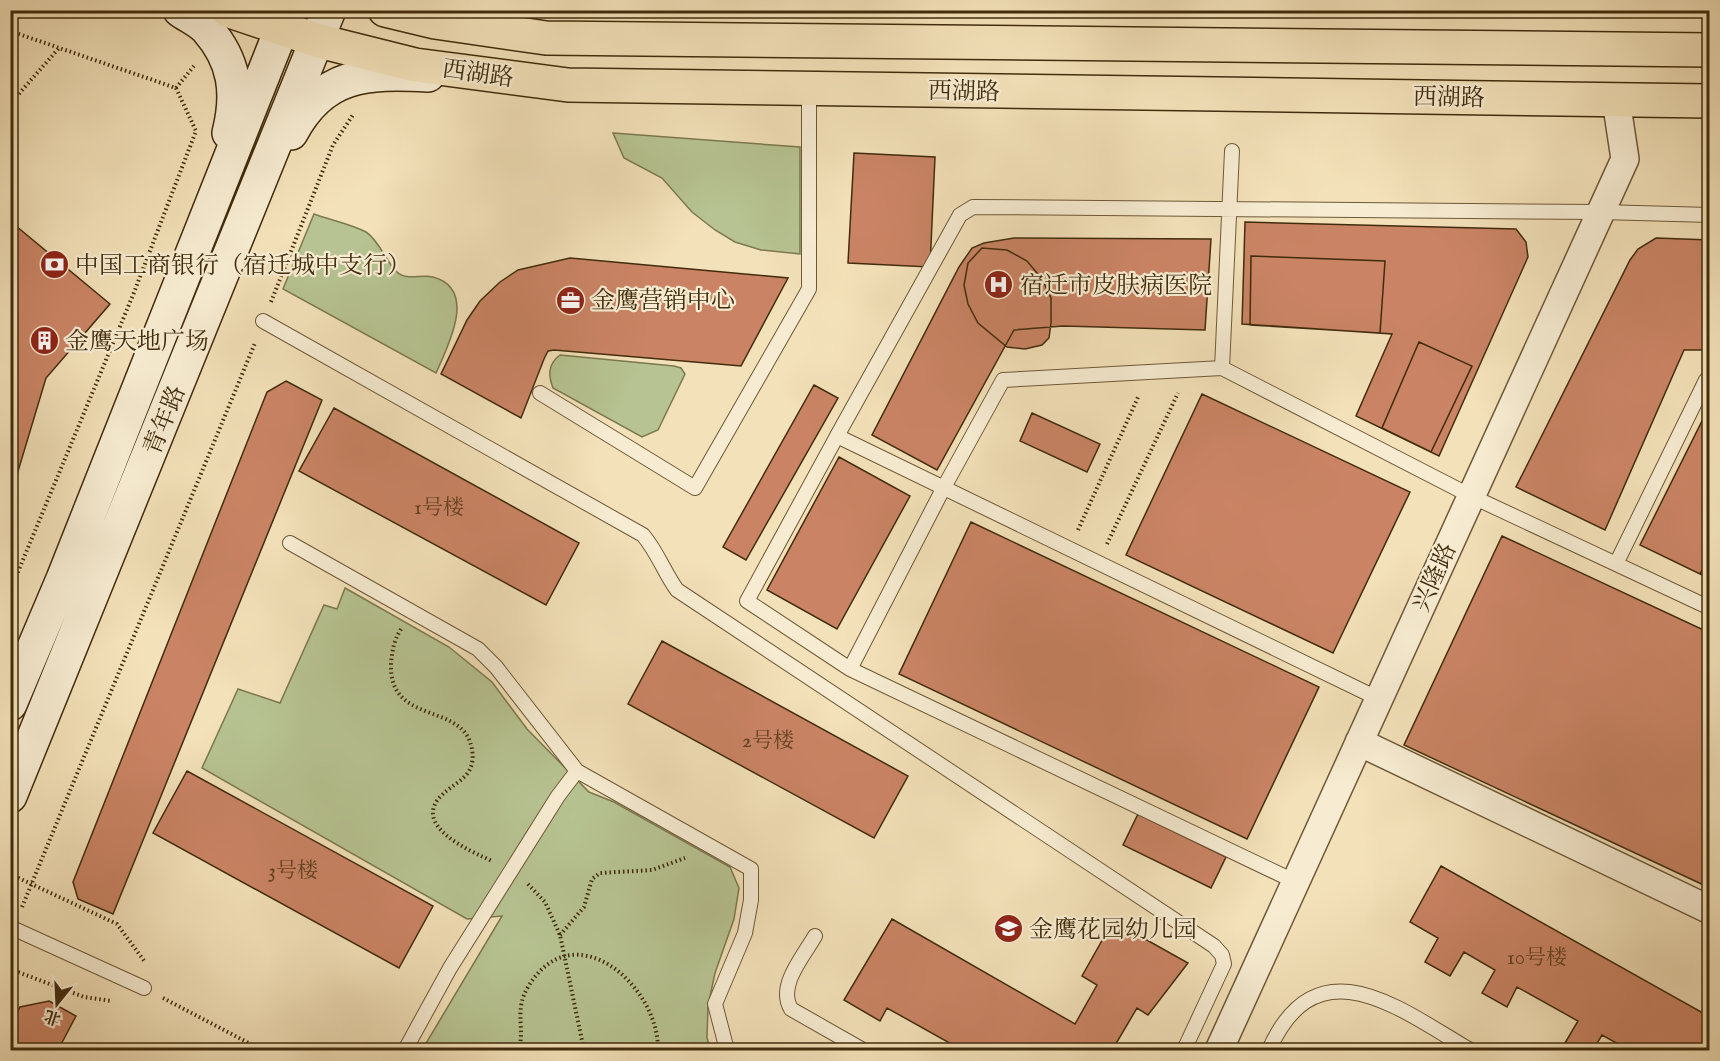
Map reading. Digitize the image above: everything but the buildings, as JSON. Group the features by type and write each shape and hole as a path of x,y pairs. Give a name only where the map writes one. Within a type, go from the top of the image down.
{"main road":[{"name":"西湖路","path":"227,10 286,20 319,41 415,64 568,85 1710,101"},
{"name":"西湖路","path":"385,10 435,22 546,39 1710,50"}],"street":[{"path":"180,10 206,27 230,67 236,106 213,202"},
{"name":"青年路","path":"10,796 296,89 319,41 329,10"},
{"path":"450,10 532,36"},
{"name":"青年路","path":"10,704 63,579 286,20"},
{"path":"247,214 294,128 313,101 339,82 368,74 531,80"},
{"name":"兴隆路","path":"1219,1050 1625,159 1616,100"},
{"path":"1359,742 1710,910"}],"lane":[{"path":"540,393 695,488 809,289 809,88"},
{"path":"1222,368 1232,151"},
{"path":"1296,882 850,669 747,601 960,215 973,207 1601,212 1710,215"},
{"path":"263,321 644,535 657,552 665,574 677,590 1214,946 1222,955 1224,964 1184,1050"},
{"path":"850,669 943,489 1003,380 1222,368 1471,496 1710,608"},
{"path":"1616,564 1706,380 1710,379"},
{"path":"837,436 1379,699"},
{"path":"290,543 478,649 496,667 578,771 751,869 752,891 745,933 715,1004 727,1050"},
{"path":"405,1050 450,968 558,796 578,771"},
{"path":"12,928 144,988"},
{"path":"815,936 786,988 785,999 791,1009 863,1050"},
{"path":"1269,1050 1287,1017 1299,1006 1334,991 1349,990 1386,1002 1470,1050"}],"path":[{"path":"10,31 176,88 196,131 133,295 10,591"},
{"path":"10,104 59,48"},
{"path":"176,88 201,57"},
{"path":"12,928 263,321 333,145 348,120 360,108"},
{"path":"1098,564 1189,370"},
{"path":"1069,550 1150,372"},
{"path":"412,611 397,635 392,651 393,683 414,707 447,719 461,728 470,740 473,756 470,769 441,795 435,807 434,821 447,837 513,871 545,902 560,934 563,958 584,1050"},
{"path":"560,934 585,907 592,879 600,873 652,870 671,865 688,856 703,842"},
{"path":"519,1050 519,1013 526,989 540,970 572,955 594,957 615,968 633,984 648,1005 659,1036 658,1050"},
{"path":"144,988 262,1050"}],"green space":[{"path":"613,133 800,147 800,254 761,250 735,242 715,230 692,212 662,178 624,158"},
{"path":"314,214 366,232 375,240 393,268 401,275 433,277 447,283 454,293 457,306 456,319 436,373 283,289"},
{"path":"560,355 674,366 681,368 685,374 658,430 642,437 553,388 550,370 553,362"},
{"path":"345,588 449,647 492,682 527,729 589,792 614,802 730,867 739,888 734,919 715,973 708,1006 707,1038 711,1050 422,1050 502,916 467,919 202,768 238,689 280,703 324,605 337,609"}],"place":[{"name":"中国工商银行（宿迁城中支行）","path":"54,265"},
{"name":"宿迁市皮肤病医院","path":"999,285"},
{"name":"金鹰营销中心","path":"570,300"},
{"name":"金鹰天地广场","path":"44,341"},
{"name":"金鹰花园幼儿园","path":"1008,929"}]}
